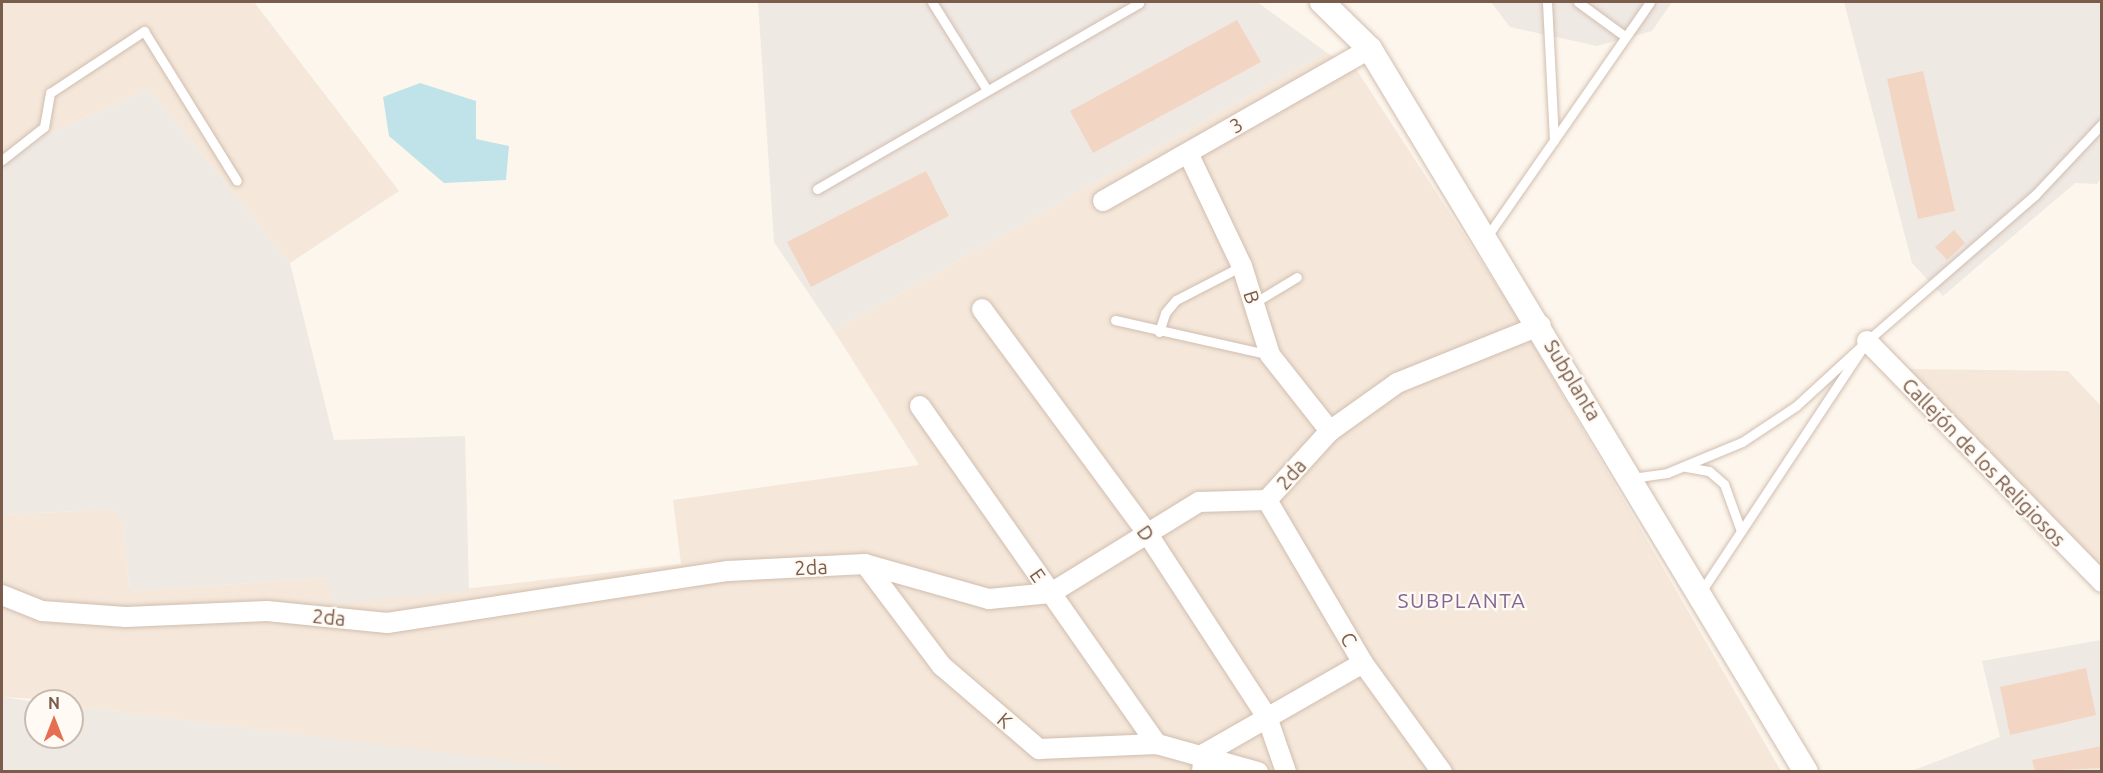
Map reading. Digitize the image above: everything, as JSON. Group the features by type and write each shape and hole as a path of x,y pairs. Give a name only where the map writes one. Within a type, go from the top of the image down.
{"street":[{"name":"Subplanta","path":"1323,2 1370,49 1540,325 1806,771"},
{"name":"3","path":"1103,201 1370,49"},
{"name":"B","path":"1188,153 1242,266 1270,355 1330,431"},
{"name":"D","path":"982,309 1147,533 1267,718 1286,771"},
{"name":"2da","path":"2,595 42,611 126,617 267,611 387,623 728,571 865,564 989,599 1051,593 1199,502 1267,500 1330,431 1397,383 1540,325"},
{"name":"Callejón de los Religiosos","path":"1867,341 2102,582"},
{"name":"E","path":"920,406 1157,744"},
{"name":"C","path":"1267,500 1363,663 1442,771"},
{"name":"K","path":"865,564 942,666 1039,749 1157,744 1203,763 1258,771"},
{"path":"1203,763 1267,718 1363,663"}],"lane":[{"path":"932,2 987,90"},
{"path":"1547,2 1554,141"},
{"path":"1578,2 1626,37"},
{"path":"1486,238 1650,2"},
{"path":"817,189 1139,3"},
{"path":"2,160 44,127 50,93 144,31 237,181"},
{"path":"1632,478 1684,467 1742,442 1796,406 1867,341 2036,195 2102,124"},
{"path":"1159,332 1165,313 1176,300 1242,266"},
{"path":"1254,303 1297,277"},
{"path":"1115,320 1159,332 1270,355"},
{"path":"1700,593 1867,341"},
{"path":"1684,467 1709,471 1724,484 1741,531"}],"shaded area":[{"path":"2,2 254,2 399,191 290,263 149,89 2,155"},
{"path":"758,2 1257,2 1326,52 834,331 774,242"},
{"path":"1491,2 1672,2 1652,31 1597,46 1510,27"},
{"path":"1844,2 2101,2 2101,178 2097,184 2075,183 1943,296 1912,263"},
{"path":"1326,52 1356,69 1516,315 1781,771 589,772 84,708 84,689 24,689 24,698 2,697 2,515 114,509 122,519 130,591 327,578 333,604 681,564 673,500 919,465 834,331"},
{"path":"149,89 290,263 334,440 465,436 469,591 333,604 326,578 130,591 122,520 114,509 2,515 2,155"},
{"path":"1904,369 2068,371 2101,406 2101,568"},
{"path":"2101,640 2101,771 1909,772 2000,737 1982,661"},
{"path":"2,697 24,700 24,749 84,749 84,708 589,771 2,771"}],"water":[{"path":"420,83 476,101 476,139 509,146 506,180 444,183 389,136 383,97"}],"building":[{"path":"1237,20 1261,62 1093,153 1070,111"},
{"path":"1923,71 1955,211 1918,219 1887,79"},
{"path":"926,171 949,216 811,287 787,242"},
{"path":"1954,230 1965,243 1947,260 1935,247"},
{"path":"2086,668 2096,715 2010,735 2000,687"},
{"path":"2102,746 2102,768 2035,771 2032,760"}],"district":[{"name":"SUBPLANTA","path":"1462,600"}]}
